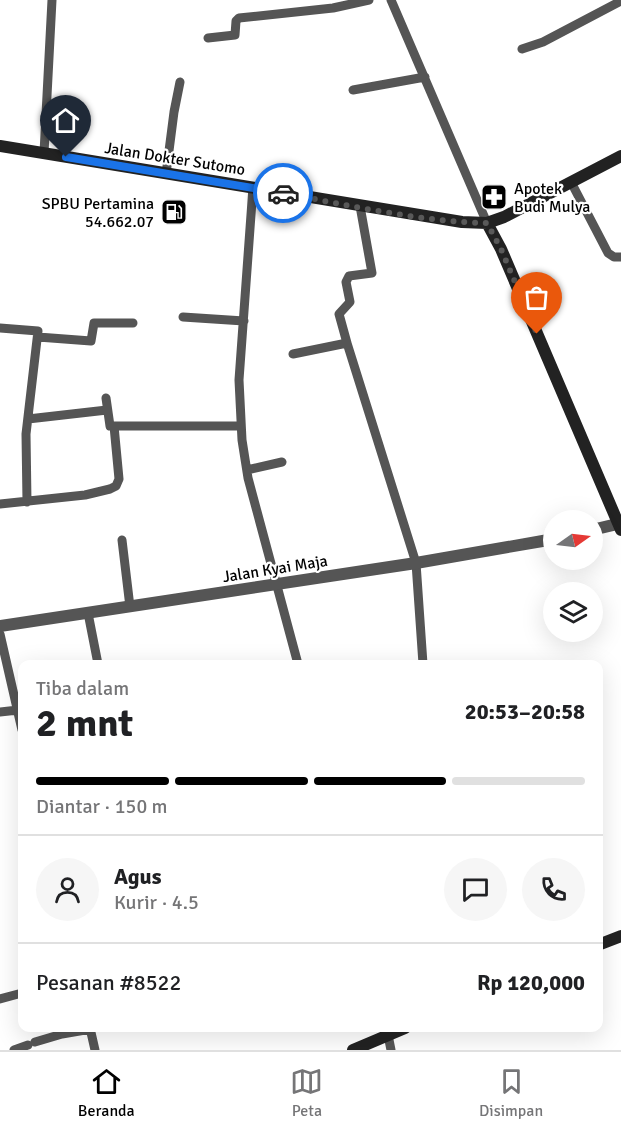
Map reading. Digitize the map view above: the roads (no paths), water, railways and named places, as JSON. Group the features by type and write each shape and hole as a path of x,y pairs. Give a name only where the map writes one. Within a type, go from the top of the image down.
{"main road":[{"name":"Jalan Dokter Sutomo","path":"0,146 360,206 471,223 487,223"},
{"path":"620,526 501,249 487,223 513,213 621,156"},
{"path":"603,943 621,936"},
{"path":"353,1050 395,1032"}],"street":[{"path":"44,153 52,0"},
{"path":"208,38 235,35 236,21 239,18 333,8 369,0"},
{"path":"392,0 487,223"},
{"path":"522,49 543,42 621,1"},
{"path":"353,90 425,77"},
{"path":"166,174 180,82"},
{"path":"571,182 608,253 614,257 621,257"},
{"path":"254,187 238,380 241,426 247,470 275,585 297,660"},
{"path":"360,206 372,273 349,276 346,282 350,302 339,314 416,563 423,660"},
{"path":"183,317 244,321"},
{"path":"38,337 91,341 94,323 133,323"},
{"path":"0,328 38,331 26,434 27,502"},
{"path":"293,354 347,343"},
{"path":"106,398 108,424 114,426 241,426"},
{"path":"28,419 107,410"},
{"path":"0,504 85,495 116,486 119,479 114,426"},
{"path":"247,470 282,462"},
{"path":"603,528 620,526"},
{"path":"122,540 130,607"},
{"name":"Jalan Kyai Maja","path":"0,626 416,563 543,541"},
{"path":"88,613 97,660"},
{"path":"0,634 18,710 0,712"},
{"path":"0,999 18,994"},
{"path":"14,1050 72,1032"},
{"path":"92,1032 95,1050"},
{"path":"388,1035 391,1050"}],"place":[{"name":"Apotek Budi Mulya","path":"494,197"},
{"name":"SPBU Pertamina 54.662.07","path":"174,212"}]}
